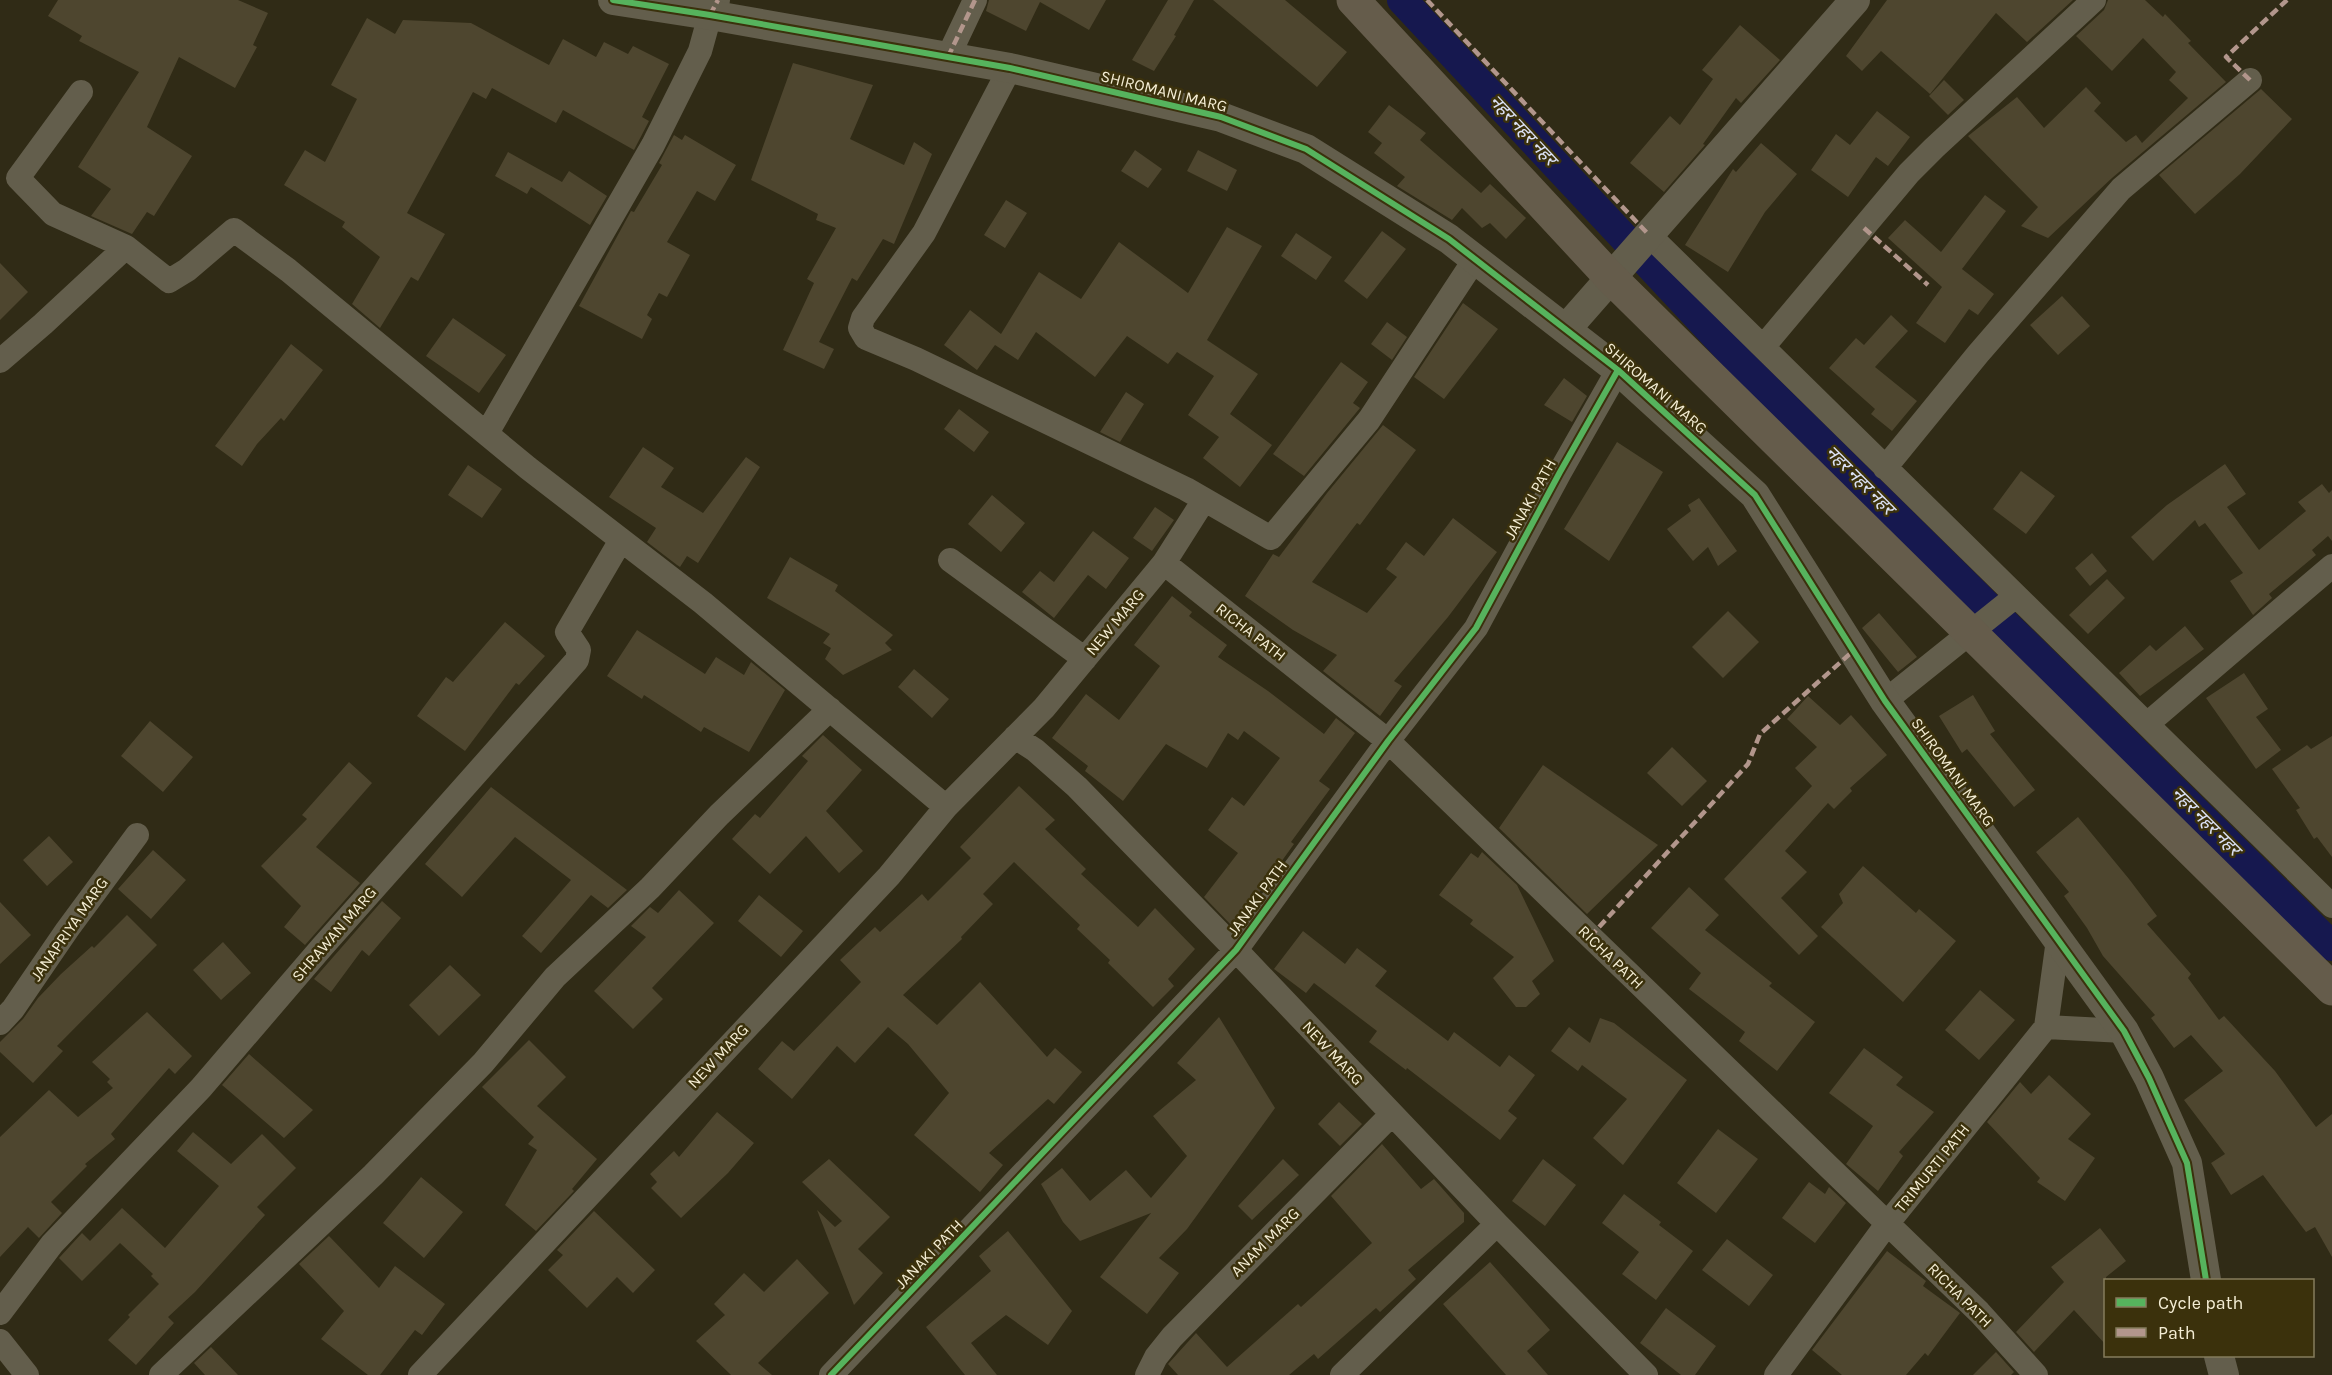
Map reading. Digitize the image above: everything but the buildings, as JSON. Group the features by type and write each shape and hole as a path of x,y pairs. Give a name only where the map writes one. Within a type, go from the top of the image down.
{"main road":[{"path":"1353,0 1632,253 1970,632 2332,989"}],"street":[{"name":"SHIROMANI MARG","path":"613,0 714,7 1010,68 1221,117 1306,149 1449,239 1618,370 1755,495 1885,701 2124,1031 2149,1078 2187,1163 2206,1279"},
{"path":"948,57 975,0"},
{"path":"1566,329 1855,0"},
{"path":"1763,347 1909,173 2094,0"},
{"path":"487,433 653,144 700,51 714,7"},
{"path":"1010,68 924,233 863,318 860,328 866,338 916,359 1204,500 1271,538 1369,420 1475,259"},
{"path":"1886,468 1978,354 2121,189 2250,80"},
{"path":"81,92 18,178 53,214 126,247 169,281 187,270 234,230 288,270 528,468 702,603 946,807"},
{"path":"0,361 126,247"},
{"path":"1632,253 1763,347 2332,906"},
{"name":"JANAKI PATH","path":"831,1375 1236,950 1388,741 1476,628 1618,370"},
{"name":"NEW MARG","path":"420,1375 889,876 946,807 1044,708 1164,563 1204,500"},
{"name":"SHRAWAN MARG","path":"0,1313 52,1244 201,1088 322,947 577,660 579,650 567,632 621,540"},
{"path":"951,560 1085,659"},
{"name":"RICHA PATH","path":"1164,563 1388,741 1979,1312 2036,1375"},
{"path":"2146,724 2332,566"},
{"path":"1885,701 2016,596"},
{"path":"161,1375 373,1175 483,1064 555,977 650,888 719,815 830,709"},
{"name":"NEW MARG","path":"1015,737 1035,750 1077,788 1236,950 1497,1224 1646,1375"},
{"name":"JANAPRIYA MARG","path":"0,1023 13,1009 67,930 137,835"},
{"path":"2058,940 2046,1027 2124,1031"},
{"name":"TRIMURTI PATH","path":"1776,1375 1887,1224 2046,1027"},
{"name":"ANAM MARG","path":"1146,1375 1156,1357 1172,1337 1391,1114"},
{"path":"1342,1375 1497,1224"},
{"path":"0,1341 27,1375"},
{"path":"2219,1357 2224,1375"}],"waterway":[{"name":"नहर नहर नहर","path":"1402,0 1740,362 2332,946"}],"marked path":[{"path":"710,15 718,0"},
{"path":"948,57 975,0"},
{"path":"1427,0 1649,235"},
{"path":"2250,80 2226,57 2287,0"},
{"path":"1864,228 1928,285"},
{"path":"1590,937 1748,764 1760,734 1853,651"}],"cycle path":[{"path":"613,0 1010,68 1221,117 1306,149 1449,239 1618,370 1755,495 1885,701 2124,1031 2149,1078 2187,1163 2206,1279"},
{"path":"831,1375 1236,950 1388,741 1476,628 1618,370"}]}
